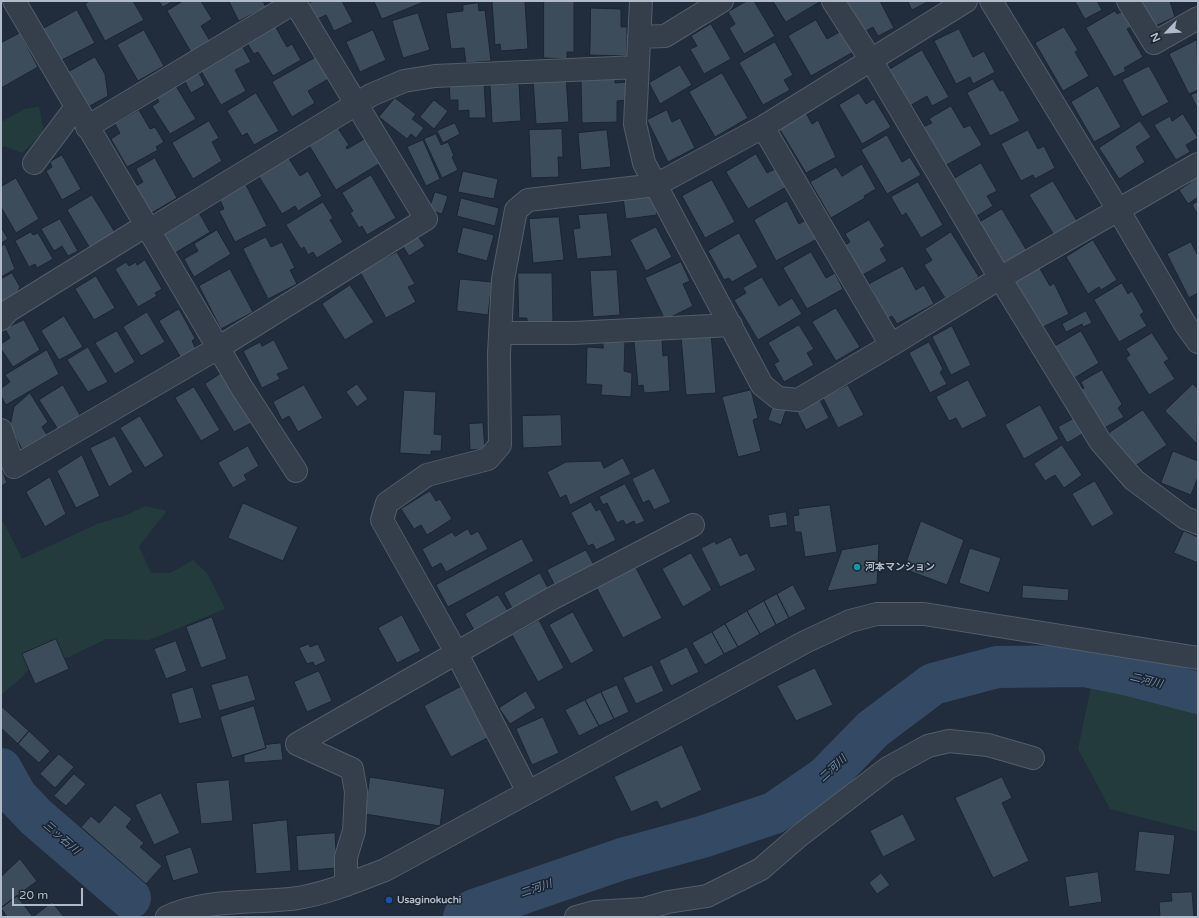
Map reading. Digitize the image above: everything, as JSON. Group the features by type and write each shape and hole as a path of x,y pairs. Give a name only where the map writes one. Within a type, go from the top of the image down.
{"street":[{"path":"14,1 218,348 296,471"},
{"path":"1,430 14,467 218,348 426,219 296,1 87,127"},
{"path":"641,1 635,124 644,163 762,385 778,398 798,400 1000,278 1119,211 1198,164"},
{"path":"639,37 665,36 722,1"},
{"path":"833,1 871,60 1000,278 1100,441 1134,480 1185,518 1198,523"},
{"path":"528,792 456,652 382,520 386,503 427,475 488,459 500,445 500,333 503,279 516,210 528,200 656,185 763,127 966,1"},
{"path":"991,1 1119,211 1192,320 1198,342"},
{"path":"1128,1 1154,43 1198,18"},
{"path":"1,319 8,311 357,103 371,95 404,81 435,76 638,67"},
{"path":"34,163 76,107"},
{"path":"763,127 891,345"},
{"path":"500,333 573,333 731,325"},
{"path":"346,885 346,857 354,831 356,792 352,769 297,744 551,599 693,525"},
{"path":"167,917 195,907 279,908 385,870 805,642 850,621 877,614 924,614 1198,658"},
{"path":"576,917 594,912 644,909 668,902 707,896 761,869 799,836 888,768 928,746 950,741 988,745 1033,758"}],"green space":[{"path":"39,107 44,132 22,153 4,146 1,149 1,122 24,109"},
{"path":"146,506 167,511 139,546 151,573 170,573 193,560 207,573 225,609 149,640 106,639 69,657 34,663 22,677 1,695 1,520 22,559 97,524 124,516"},
{"path":"1092,682 1198,705 1198,832 1110,809 1078,749"}],"building":[{"path":"90,1 133,1 144,20 105,41 85,4"},
{"path":"159,1 173,1 163,7"},
{"path":"183,1 201,1 212,19 201,26 210,41 191,52 167,11"},
{"path":"229,1 263,1 266,7 239,21"},
{"path":"313,1 342,1 353,22 334,31 326,15 316,20 308,4"},
{"path":"374,1 426,1 382,19"},
{"path":"525,1 528,49 501,51 500,44 495,45 492,2"},
{"path":"544,1 574,1 574,52 567,52 567,59 544,58"},
{"path":"747,1 754,1 775,36 744,54 729,28 735,24 728,12"},
{"path":"773,1 821,1 786,22"},
{"path":"880,1 894,28 878,36 873,27 861,34 844,2"},
{"path":"908,1 929,1 912,10"},
{"path":"1075,1 1097,1 1102,10 1085,19"},
{"path":"1140,1 1170,1 1175,17 1151,28"},
{"path":"478,3 479,11 485,10 491,61 466,63 464,48 451,49 446,13 463,11 463,5"},
{"path":"591,8 621,9 621,27 627,27 627,56 590,55"},
{"path":"77,10 95,43 56,63 39,31"},
{"path":"1115,11 1117,14 1123,11 1131,27 1127,29 1143,57 1124,68 1126,71 1114,77 1086,28"},
{"path":"418,13 430,50 403,58 392,21"},
{"path":"816,20 827,39 843,30 855,51 811,76 788,36"},
{"path":"711,24 731,59 704,74 690,49 697,46 691,36"},
{"path":"275,26 287,47 292,44 301,60 273,76 258,52 254,54 247,43"},
{"path":"1064,27 1078,50 1075,52 1089,76 1063,91 1035,43"},
{"path":"959,29 973,57 984,51 995,72 973,84 970,77 956,84 934,41"},
{"path":"144,30 164,66 138,81 117,45"},
{"path":"373,30 386,60 360,72 346,42"},
{"path":"20,33 38,67 1,88 1,43"},
{"path":"1197,40 1198,90 1189,94 1169,54"},
{"path":"775,42 793,75 784,80 790,90 763,105 739,63"},
{"path":"241,44 251,62 235,70 246,91 221,105 201,71"},
{"path":"922,50 949,97 932,106 927,96 908,107 887,71"},
{"path":"318,56 330,78 308,91 315,103 292,117 272,82"},
{"path":"95,57 105,74 108,96 86,108 63,75"},
{"path":"680,65 692,85 660,104 649,83"},
{"path":"1149,66 1169,102 1142,117 1122,80"},
{"path":"197,69 205,85 191,93 182,76"},
{"path":"722,73 748,118 715,137 689,92"},
{"path":"566,77 569,122 536,124 533,79"},
{"path":"615,78 615,83 628,82 628,100 617,101 617,122 582,123 581,79"},
{"path":"993,79 1000,91 1003,90 1020,121 990,136 967,93"},
{"path":"484,81 486,118 469,118 469,110 458,111 458,100 450,100 449,82"},
{"path":"519,84 521,121 492,123 490,85"},
{"path":"176,86 196,119 170,134 152,106 159,102 157,98"},
{"path":"1098,86 1121,127 1094,142 1071,102"},
{"path":"1198,92 1198,110 1191,95"},
{"path":"256,93 279,131 254,145 247,133 242,136 227,111"},
{"path":"859,93 866,104 874,99 891,127 862,144 839,105"},
{"path":"395,98 416,114 412,119 424,128 416,138 411,134 407,139 379,117"},
{"path":"434,100 448,111 434,129 420,117"},
{"path":"951,106 964,128 970,125 982,145 943,167 921,128 932,123 929,119"},
{"path":"139,110 150,129 155,127 164,142 156,147 158,150 127,167 111,139 120,133 115,124"},
{"path":"667,110 672,122 680,118 695,148 668,162 647,120"},
{"path":"806,113 812,124 818,120 836,157 806,173 779,128"},
{"path":"1183,114 1198,138 1186,145 1190,152 1176,160 1154,125 1170,116 1172,121"},
{"path":"209,121 219,138 212,142 222,161 193,179 172,143"},
{"path":"1140,121 1151,137 1136,147 1145,162 1119,179 1099,148"},
{"path":"455,123 460,134 443,143 437,131"},
{"path":"338,128 349,145 346,147 347,149 366,138 382,162 336,190 307,142"},
{"path":"562,129 563,157 558,157 559,177 531,178 529,130"},
{"path":"607,130 611,167 581,170 578,133"},
{"path":"1028,130 1038,149 1044,146 1055,168 1035,179 1033,175 1021,181 1001,144"},
{"path":"436,134 441,145 448,142 454,156 452,157 458,170 442,178 424,139"},
{"path":"887,135 902,162 910,157 921,175 887,194 861,150"},
{"path":"423,140 440,179 426,186 407,147"},
{"path":"756,154 767,173 777,168 788,186 748,209 726,172"},
{"path":"62,155 81,189 62,200 46,171 52,167 50,162"},
{"path":"288,157 300,176 308,171 322,196 298,211 295,206 282,214 258,175"},
{"path":"155,158 177,198 148,215 132,188 143,182 136,169"},
{"path":"981,163 997,191 987,196 993,206 972,219 950,181"},
{"path":"862,164 876,189 864,196 865,198 831,218 810,182 836,167 842,176"},
{"path":"463,171 498,179 494,199 458,192"},
{"path":"1198,172 1198,197 1188,204 1179,190 1191,182 1188,178"},
{"path":"371,175 396,218 367,235 362,226 359,228 350,213 353,211 342,193"},
{"path":"16,178 39,219 16,233 1,207 1,187"},
{"path":"712,180 735,222 705,238 682,196"},
{"path":"1053,181 1077,221 1054,235 1029,195"},
{"path":"918,182 943,225 921,238 906,213 902,216 891,197"},
{"path":"246,185 267,226 235,242 219,211 224,209 219,198"},
{"path":"435,192 448,196 442,214 429,210"},
{"path":"654,194 657,215 626,219 623,198"},
{"path":"92,195 116,234 91,250 67,210"},
{"path":"461,198 499,208 495,226 457,216"},
{"path":"787,201 799,224 808,219 819,238 776,261 754,220"},
{"path":"1198,201 1198,215 1192,205"},
{"path":"323,202 333,218 330,220 343,242 317,258 313,252 308,255 304,247 301,249 286,225"},
{"path":"197,209 210,232 170,256 157,234"},
{"path":"1002,209 1027,251 1003,265 978,223"},
{"path":"607,213 612,256 577,259 573,229 580,228 578,215"},
{"path":"559,217 564,260 533,263 529,219"},
{"path":"60,219 78,251 68,256 62,246 54,251 41,229"},
{"path":"869,220 885,246 880,249 887,261 861,276 843,246 850,242 845,234"},
{"path":"1,227 8,239 1,243"},
{"path":"463,227 494,235 487,261 457,253"},
{"path":"656,227 672,257 646,271 630,240"},
{"path":"217,230 231,254 194,277 184,259 198,251 194,244"},
{"path":"31,232 33,235 38,233 53,259 37,268 35,264 29,267 15,241"},
{"path":"951,232 979,277 945,298 924,265 932,260 925,249"},
{"path":"739,233 758,267 732,282 729,278 724,280 708,251"},
{"path":"417,235 425,246 409,256 402,245"},
{"path":"266,237 271,247 282,242 295,268 290,270 297,284 268,299 243,249"},
{"path":"1093,240 1117,280 1101,290 1099,287 1088,294 1066,257"},
{"path":"1191,242 1198,256 1198,293 1189,298 1167,254"},
{"path":"5,244 15,269 1,277 1,247"},
{"path":"397,252 415,284 408,287 416,302 386,318 360,272"},
{"path":"811,252 826,278 835,273 843,289 807,309 783,268"},
{"path":"145,260 162,289 155,293 157,296 138,307 115,269 126,262 129,266 136,262 137,265"},
{"path":"681,262 690,281 683,284 693,306 665,320 645,278"},
{"path":"903,266 916,290 924,285 934,304 897,324 892,316 887,319 869,284"},
{"path":"1039,267 1050,286 1054,283 1069,314 1041,328 1012,281"},
{"path":"230,269 253,312 221,329 199,286"},
{"path":"617,270 620,315 593,317 590,271"},
{"path":"12,273 20,287 14,299 1,307 1,279"},
{"path":"518,273 552,273 553,322 527,323 527,318 519,318"},
{"path":"96,276 115,308 94,320 75,289"},
{"path":"762,277 779,306 792,298 802,314 758,340 734,300 746,293 743,288"},
{"path":"460,279 492,282 488,315 457,311"},
{"path":"1122,283 1128,294 1132,291 1144,312 1140,315 1147,326 1119,342 1094,300"},
{"path":"350,285 374,322 345,340 322,304"},
{"path":"836,308 860,347 836,361 812,322"},
{"path":"179,309 195,338 192,341 196,349 181,358 159,321"},
{"path":"1086,311 1092,323 1083,327 1082,324 1066,332 1062,324"},
{"path":"147,312 165,342 141,356 123,327"},
{"path":"64,316 83,347 59,360 41,331"},
{"path":"24,320 40,350 13,367 1,349 1,344 10,338 5,329"},
{"path":"799,325 814,349 807,353 814,365 784,382 774,364 779,361 768,343"},
{"path":"952,326 971,365 951,375 932,337"},
{"path":"117,331 135,362 115,374 95,343"},
{"path":"1081,331 1099,363 1071,380 1052,348"},
{"path":"711,333 716,393 686,395 681,336"},
{"path":"1152,333 1169,359 1164,362 1175,379 1149,395 1126,358 1130,355 1126,349"},
{"path":"662,339 663,356 668,355 670,391 644,393 643,385 638,386 634,341"},
{"path":"274,340 289,369 277,374 280,379 262,388 243,351 260,342 262,346"},
{"path":"603,341 625,342 624,371 632,373 631,397 601,395 602,385 586,384 587,347 603,348"},
{"path":"929,342 943,369 940,372 947,384 930,393 909,353"},
{"path":"88,347 108,382 88,392 67,360"},
{"path":"47,350 59,374 6,405 1,396 1,388 10,382 5,375"},
{"path":"1102,370 1122,404 1118,408 1124,417 1101,430 1078,391 1084,388 1081,382"},
{"path":"223,372 255,421 234,432 205,384"},
{"path":"968,380 987,416 962,429 956,418 949,421 936,397"},
{"path":"357,384 368,399 357,407 346,392"},
{"path":"1193,384 1198,389 1197,444 1165,411"},
{"path":"63,385 80,415 59,431 39,400"},
{"path":"304,385 323,418 298,432 289,416 282,420 273,402"},
{"path":"848,385 864,415 838,428 823,398"},
{"path":"194,387 220,430 201,441 175,398"},
{"path":"404,390 436,392 434,434 442,435 441,451 431,451 431,455 400,453"},
{"path":"751,390 758,418 753,420 761,451 738,457 722,397"},
{"path":"30,393 48,422 42,427 48,436 24,453 10,426 14,407"},
{"path":"820,400 829,418 806,430 797,412"},
{"path":"774,403 787,407 781,425 768,420"},
{"path":"1040,405 1059,439 1024,459 1005,425"},
{"path":"1143,410 1167,445 1132,468 1109,433"},
{"path":"561,415 562,446 523,448 522,416"},
{"path":"140,416 164,456 145,468 120,428"},
{"path":"1075,418 1084,433 1067,443 1058,427"},
{"path":"483,423 485,449 470,450 469,424"},
{"path":"115,436 133,472 109,487 90,448"},
{"path":"1062,445 1082,475 1064,488 1055,475 1045,481 1034,464"},
{"path":"248,446 259,466 244,475 247,480 233,488 218,463"},
{"path":"1173,451 1198,461 1198,477 1191,495 1161,483"},
{"path":"82,455 100,496 76,508 57,471"},
{"path":"623,458 631,474 570,505 566,495 560,498 547,472 566,462 601,461 604,468"},
{"path":"1,467 7,483 1,486"},
{"path":"654,468 671,502 654,510 649,500 643,503 632,479"},
{"path":"50,477 66,514 45,527 26,492"},
{"path":"1095,481 1114,514 1092,527 1072,494"},
{"path":"625,484 645,521 636,525 634,521 626,525 623,520 617,523 607,503 603,505 599,497"},
{"path":"430,491 436,501 440,499 452,519 427,535 421,525 414,529 401,509"},
{"path":"591,502 596,511 600,509 616,540 596,550 593,544 588,546 571,513"},
{"path":"243,503 298,527 283,561 228,538"},
{"path":"830,505 837,552 805,557 801,532 795,532 793,516 799,515 798,509"},
{"path":"786,512 788,525 770,528 768,515"},
{"path":"921,521 964,540 947,585 904,569"},
{"path":"468,529 471,535 478,531 488,549 446,572 441,563 432,568 422,549 452,532 455,536"},
{"path":"1184,531 1198,537 1198,563 1174,553"},
{"path":"731,537 740,556 747,553 756,570 720,587 701,548 715,541 716,544"},
{"path":"522,539 534,561 448,607 436,585"},
{"name":"河本マンション","path":"879,544 877,584 827,591 842,550"},
{"path":"970,548 1001,558 989,593 959,583"},
{"path":"586,550 595,567 556,588 547,570"},
{"path":"691,553 712,590 683,607 662,569"},
{"path":"635,566 662,618 623,638 596,587"},
{"path":"540,573 549,590 513,610 504,593"},
{"path":"793,585 806,609 789,618 777,594"},
{"path":"1023,585 1069,589 1068,601 1022,598"},
{"path":"777,594 789,618 776,625 764,601"},
{"path":"498,595 508,611 474,630 465,614"},
{"path":"764,601 776,625 760,634 747,611"},
{"path":"747,611 760,634 738,647 725,624"},
{"path":"573,612 594,651 571,664 549,625"},
{"path":"402,615 421,651 397,663 378,628"},
{"path":"212,617 227,659 201,668 186,627"},
{"path":"539,620 564,668 538,682 512,635"},
{"path":"725,624 738,647 724,654 712,632"},
{"path":"712,632 724,654 705,665 692,643"},
{"path":"56,639 69,669 35,684 22,654"},
{"path":"176,641 187,671 166,679 154,649"},
{"path":"309,644 310,647 318,644 326,661 315,666 313,662 307,664 299,648"},
{"path":"687,647 699,672 671,686 659,661"},
{"path":"652,665 664,691 636,704 623,678"},
{"path":"815,668 833,705 796,721 777,686"},
{"path":"319,671 332,701 307,712 294,682"},
{"path":"248,675 256,700 219,711 211,685"},
{"path":"464,685 491,736 451,757 424,706"},
{"path":"617,685 629,712 614,719 601,692"},
{"path":"193,687 202,718 179,724 171,694"},
{"path":"526,691 536,708 510,724 499,708"},
{"path":"601,692 614,719 599,726 585,700"},
{"path":"585,700 599,726 579,736 565,710"},
{"path":"1,706 29,731 18,744 1,728"},
{"path":"254,706 266,748 232,758 220,717"},
{"path":"543,717 559,753 532,765 516,729"},
{"path":"29,731 50,751 39,763 18,744"},
{"path":"281,743 283,760 244,763 244,755 266,748 265,745"},
{"path":"682,745 702,790 661,809 657,801 631,812 614,777"},
{"path":"59,754 74,767 55,788 40,774"},
{"path":"74,774 86,784 66,806 54,796"},
{"path":"370,777 445,789 440,826 365,814"},
{"path":"1002,777 1012,798 1002,803 1029,861 993,878 955,798"},
{"path":"229,780 233,821 201,824 196,783"},
{"path":"161,793 180,833 154,845 135,805"},
{"path":"115,805 132,819 126,827 144,843 140,847 162,866 146,884 81,827 91,816 99,823"},
{"path":"903,814 916,840 883,857 870,831"},
{"path":"287,820 291,871 256,874 252,824"},
{"path":"1139,831 1175,835 1170,875 1135,871"},
{"path":"335,833 337,868 298,871 296,836"},
{"path":"191,847 199,873 173,881 165,856"},
{"path":"20,859 37,881 1,908 1,877"},
{"path":"1098,872 1102,902 1069,907 1065,877"},
{"path":"881,873 890,885 877,894 869,883"},
{"path":"1192,892 1194,917 1160,917 1159,902 1172,901 1171,893"},
{"path":"17,896 33,917 7,917 1,908"},
{"path":"52,902 64,917 33,917"}],"waterway":[{"name":"二河川","path":"464,917 474,910 622,859 702,837 774,813 826,777 873,729 933,684 997,667 1084,666 1129,675 1198,693"},
{"name":"三ッ石川","path":"1,769 16,796 36,817 130,898"}],"place":[{"name":"河本マンション","path":"857,567"},
{"name":"Usaginokuchi","path":"389,900"}]}
